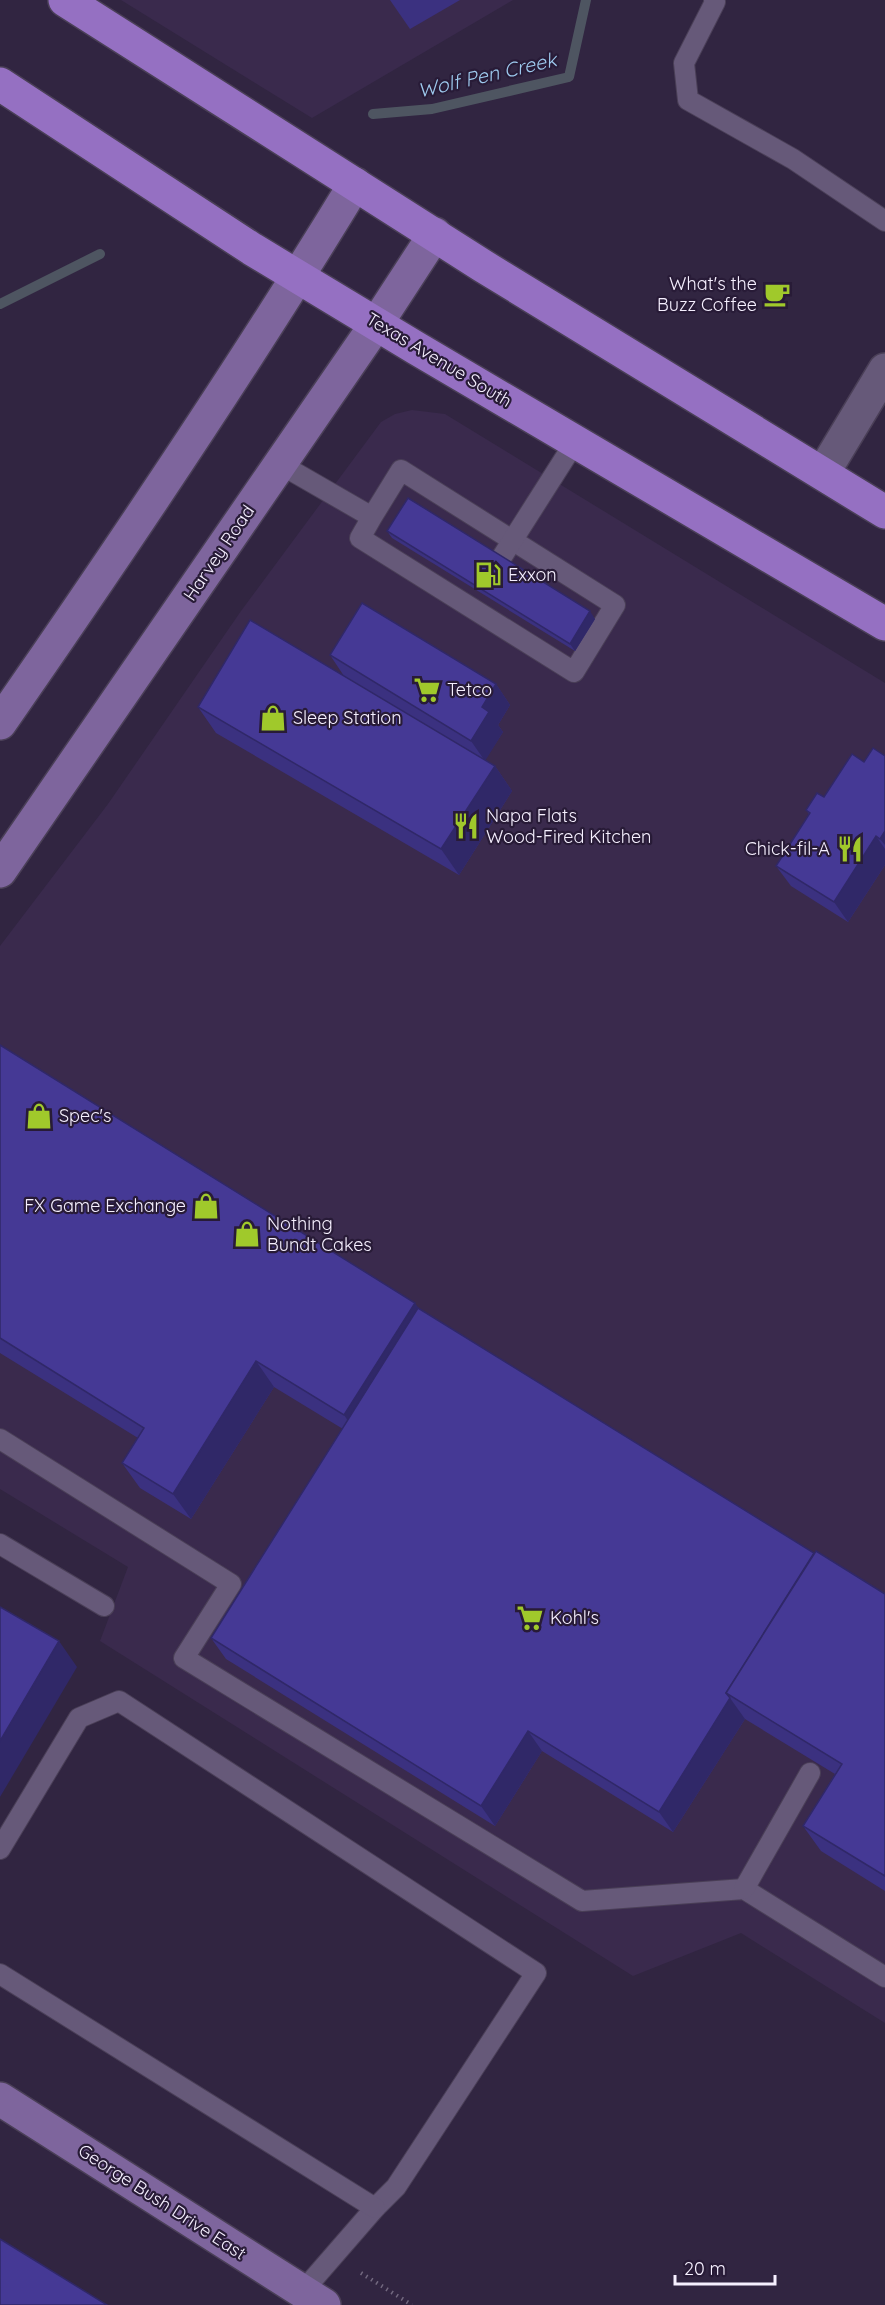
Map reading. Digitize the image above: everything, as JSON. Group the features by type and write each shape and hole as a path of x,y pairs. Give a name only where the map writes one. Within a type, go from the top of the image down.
{"main road":[{"path":"65,0 435,234 885,512"},
{"name":"Texas Avenue South","path":"0,84 243,243 885,624"},
{"path":"0,723 129,536 355,184"},
{"name":"Harvey Road","path":"0,871 377,323 435,234"},
{"name":"George Bush Drive East","path":"0,2099 313,2299"}],"street":[{"path":"823,473 885,370"}],"lane":[{"path":"714,0 684,63 688,100 793,159 885,221"},
{"path":"500,560 575,442"},
{"path":"280,464 372,517"},
{"path":"401,470 444,506 479,519 513,539 615,605 574,672 540,640 410,560 360,538 401,470"},
{"path":"466,539 479,519"},
{"path":"531,579 542,559"},
{"path":"565,600 577,581"},
{"path":"0,1439 231,1584 184,1658 582,1901 744,1889 885,1977"},
{"path":"0,1544 104,1606"},
{"path":"0,1849 79,1718 119,1701 536,1972 396,2187 375,2208 313,2299"},
{"path":"744,1889 810,1773"},
{"path":"0,1974 375,2208"}],"path":[{"path":"361,2273 412,2305"}],"shaded area":[{"path":"121,0 513,0 312,118"},
{"path":"412,410 445,414 885,683 885,2023 741,1933 633,1976 100,1641 128,1567 0,1489 0,946 108,804 241,611 381,422 395,414"}],"building":[{"name":"Exxon","path":"408,498 590,611 570,644 387,531"},
{"name":"Tetco","path":"362,603 496,684 482,707 489,712 471,741 330,655"},
{"path":"250,620 495,766 441,849 198,707"},
{"path":"873,748 885,756 885,831 880,839 876,836 834,902 776,866 810,813 806,810 817,793 824,797 852,754 864,762"},
{"path":"0,1045 415,1303 344,1415 256,1361 173,1494 122,1463 144,1428 0,1338"},
{"name":"Kohl's","path":"418,1308 814,1553 726,1693 730,1698 659,1812 528,1731 481,1806 211,1638"},
{"path":"816,1551 885,1594 885,1876 803,1826 842,1764 726,1693"},
{"path":"0,1607 59,1641 0,1741"},
{"path":"0,2239 107,2305 0,2305"}],"waterway":[{"name":"Wolf Pen Creek","path":"373,114 432,109 569,77 586,0"},
{"name":"Wolf Pen Creek","path":"0,304 100,254"}],"place":[{"name":"What's the Buzz Coffee","path":"777,294"},
{"name":"Exxon","path":"488,575"},
{"name":"Tetco","path":"427,690"},
{"name":"Sleep Station","path":"273,718"},
{"name":"Napa Flats Wood-Fired Kitchen","path":"466,826"},
{"name":"Chick-fil-A","path":"850,849"},
{"name":"Spec's","path":"39,1116"},
{"name":"FX Game Exchange","path":"206,1206"},
{"name":"Nothing Bundt Cakes","path":"247,1234"},
{"name":"Kohl's","path":"530,1618"}]}
